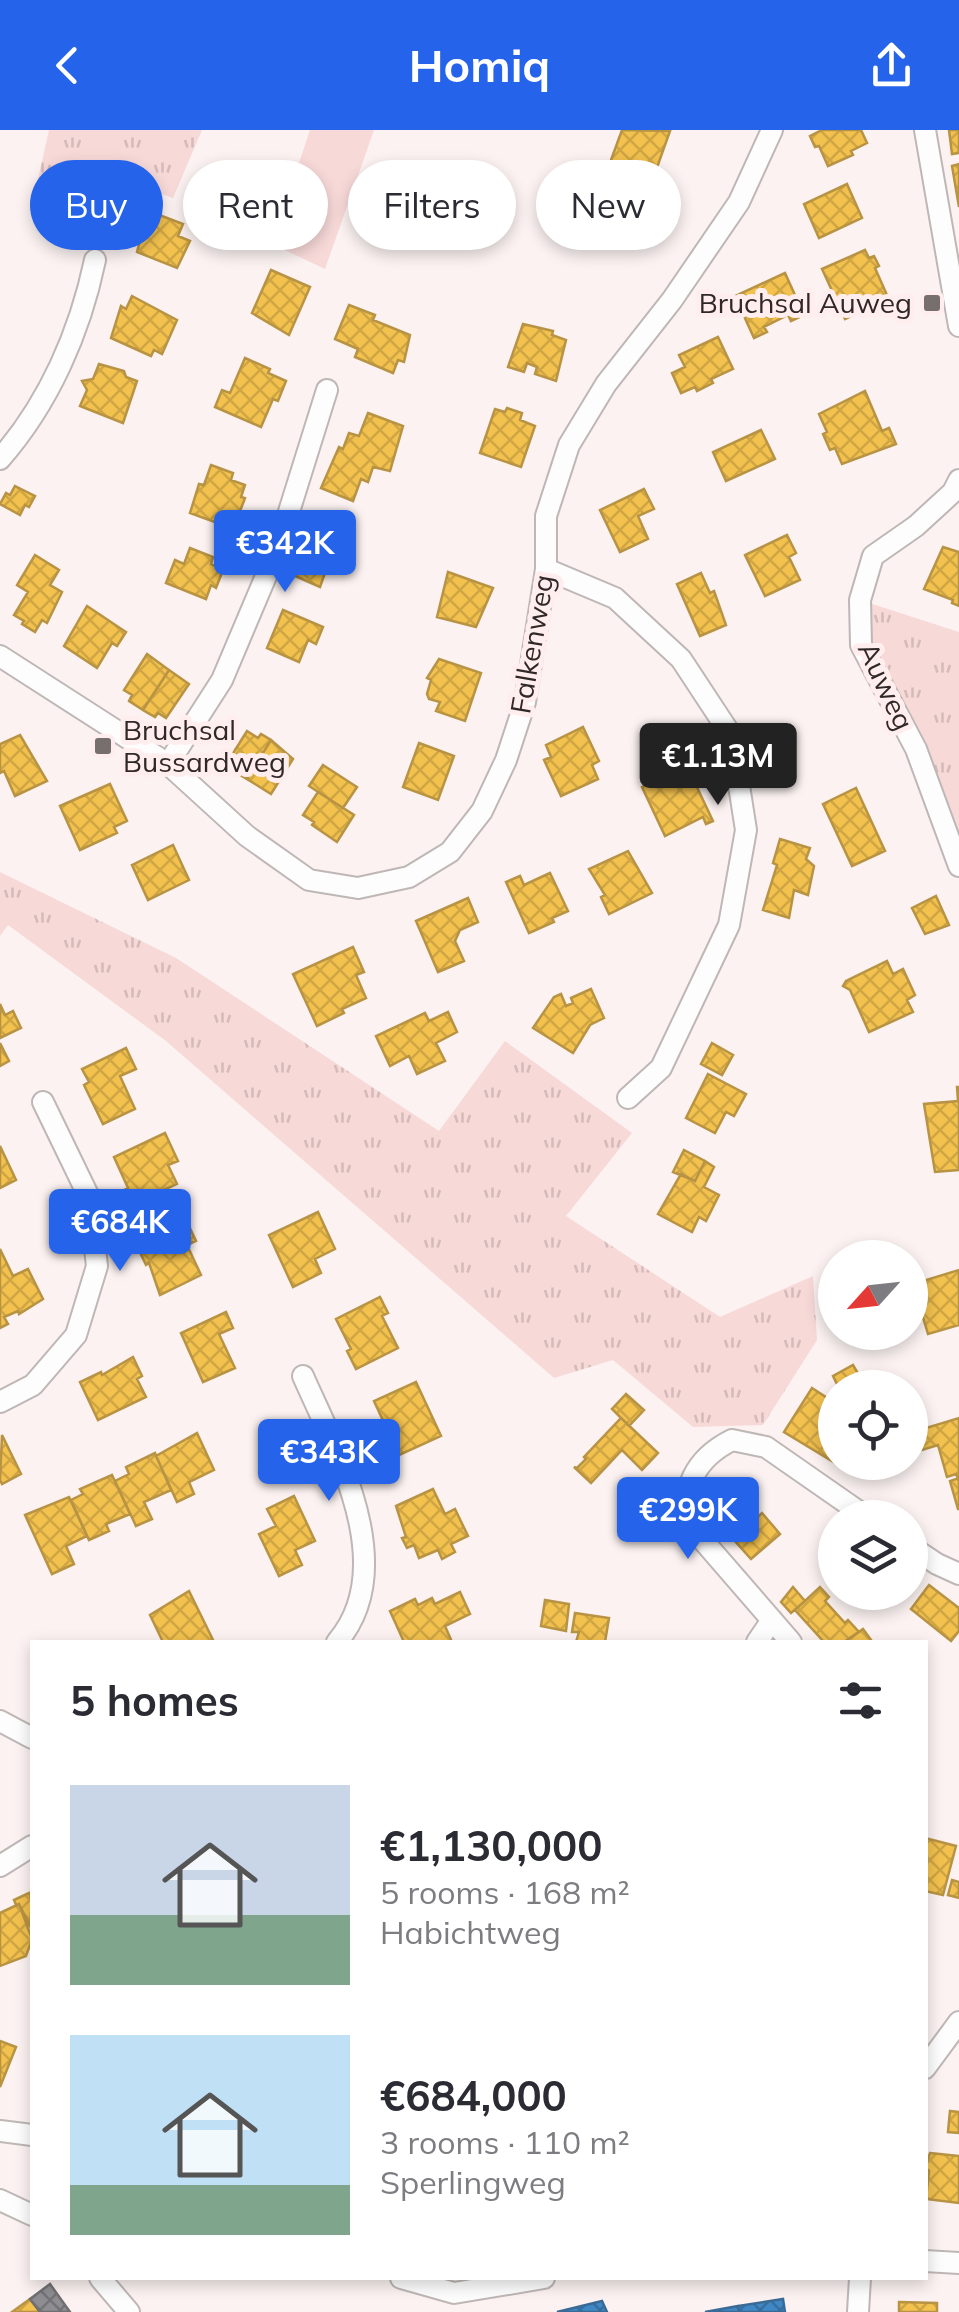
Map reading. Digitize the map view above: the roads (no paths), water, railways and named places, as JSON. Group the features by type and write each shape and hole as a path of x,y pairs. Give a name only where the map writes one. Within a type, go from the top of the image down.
{"street":[{"name":"Falkenweg","path":"0,656 168,764 247,836 309,880 358,888 410,878 450,852 482,811 506,760 525,702 546,569 546,516 568,445 606,384 672,300 740,202 772,130"},
{"path":"925,130 959,326"},
{"path":"0,458 17,440 50,388 86,305 95,260"},
{"path":"168,764 222,680 277,550 327,390"},
{"name":"Auweg","path":"959,480 953,492 916,526 873,556 860,600 862,645 916,749 959,866"},
{"path":"546,569 615,598 681,658 730,736 746,830 729,925 661,1068 628,1098"},
{"path":"0,1402 33,1385 76,1335 97,1266 89,1197 43,1102"},
{"path":"303,1376 345,1472 362,1528 363,1581 349,1629 340,1640"},
{"path":"789,1640 693,1529 685,1496 705,1458 732,1440 766,1448 842,1500"},
{"path":"928,1558 959,1574"},
{"path":"759,1640 772,1620"},
{"path":"0,1721 30,1737"},
{"path":"0,1866 30,1847"},
{"path":"928,2064 959,2022"},
{"path":"0,2132 30,2135"},
{"path":"0,2200 30,2213"},
{"path":"928,2260 959,2264"},
{"path":"102,2280 129,2312"},
{"path":"408,2280 454,2293 532,2280"},
{"path":"858,2312 860,2280"}],"place":[{"name":"Bruchsal Auweg","path":"932,303"},
{"name":"Bruchsal Bussardweg","path":"103,746"}]}
